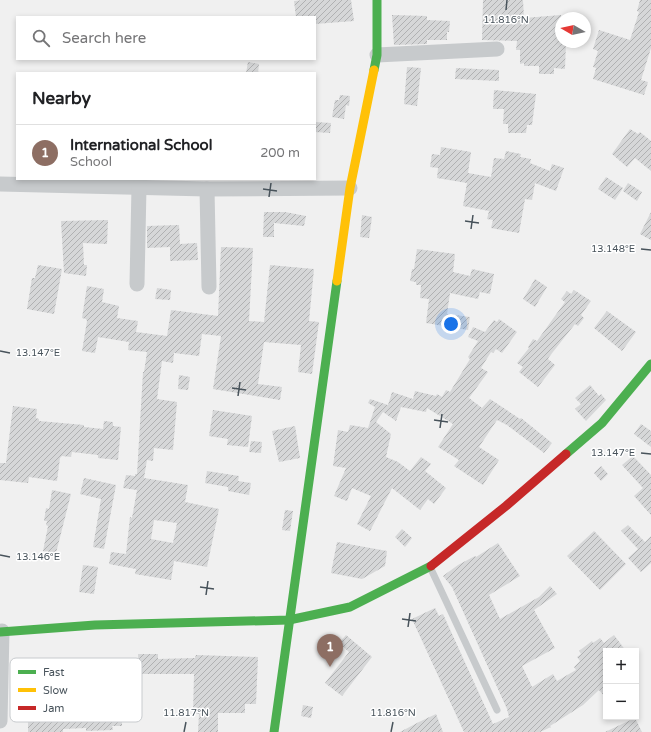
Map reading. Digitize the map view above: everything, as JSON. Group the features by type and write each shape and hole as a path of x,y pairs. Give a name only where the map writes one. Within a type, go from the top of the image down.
{"street":[{"path":"274,732 350,188 377,55 377,0"},
{"path":"377,55 497,50"},
{"path":"0,184 207,189 350,188"},
{"path":"136,284 139,187"},
{"path":"207,189 209,287"},
{"path":"0,721 1,632 95,625 198,620 289,620 350,607 430,567 506,506 602,423 651,364"}],"lane":[{"path":"430,567 497,710"}],"building":[{"path":"351,0 354,21 316,24 316,16 296,16 294,1"},
{"path":"483,0 523,0 524,18 555,15 555,48 566,48 565,69 554,68 554,74 539,74 539,66 524,66 524,63 520,64 520,50 516,50 517,41 482,40"},
{"path":"640,0 651,0 651,48 641,80 648,82 644,95 593,79 596,68 593,67 598,51 593,49 599,30 630,40 639,12 637,11"},
{"path":"392,15 427,16 427,20 450,21 449,32 447,32 447,40 427,40 427,44 394,45"},
{"path":"248,62 259,64 258,72 246,72"},
{"path":"407,67 421,68 417,106 404,104"},
{"path":"456,68 499,70 499,81 455,79"},
{"path":"494,90 536,94 532,125 527,125 526,133 508,133 508,124 503,124 504,109 493,109"},
{"path":"340,95 350,96 349,106 346,105 344,119 332,117 335,100 339,100"},
{"path":"316,122 331,123 330,133 316,132"},
{"path":"630,129 638,134 640,132 651,141 651,171 635,158 627,167 612,154"},
{"path":"441,147 471,152 468,173 491,177 494,158 504,159 506,151 521,154 520,157 531,159 530,163 550,171 552,164 564,168 556,191 535,183 532,200 525,199 519,233 491,228 493,220 487,219 489,211 463,206 467,183 437,178 438,168 430,167 432,154 440,155"},
{"path":"606,177 623,188 615,200 598,189"},
{"path":"628,183 642,192 637,201 623,191"},
{"path":"264,212 285,212 306,216 304,226 274,223 274,237 263,237"},
{"path":"651,212 651,240 640,234"},
{"path":"362,215 372,217 369,238 360,237"},
{"path":"108,220 107,244 83,243 84,265 87,265 86,276 64,273 61,221"},
{"path":"179,225 180,244 197,243 198,260 170,261 170,247 147,248 147,226"},
{"path":"221,247 253,248 249,321 264,322 270,265 314,269 309,321 319,322 312,374 298,372 301,345 264,342 258,384 282,387 280,400 213,389 221,336 202,334 199,356 174,353 173,363 162,361 157,399 177,402 173,450 154,448 153,461 147,460 144,478 188,485 185,502 219,509 207,567 174,561 171,580 135,574 136,569 109,564 111,552 126,554 130,517 132,518 137,490 123,488 126,475 135,476 135,474 137,474 143,372 147,352 128,350 129,342 98,337 95,353 82,351 87,321 86,319 82,318 87,286 104,289 102,302 119,306 117,318 138,321 136,332 167,336 171,310 218,316","holes":["154,520 177,523 173,543 151,539"]},
{"path":"417,249 455,254 453,272 470,276 472,269 494,274 490,294 480,292 478,299 450,293 447,314 470,317 468,330 426,323 429,299 420,298 421,285 416,285 416,282 410,281 412,269 414,269"},
{"path":"38,265 62,269 54,314 27,309 32,278 35,278"},
{"path":"535,279 547,287 535,307 523,299"},
{"path":"157,288 171,290 170,300 155,299"},
{"path":"574,290 591,301 581,315 584,318 578,326 575,324 549,357 548,359 555,365 538,387 519,372 523,367 517,363 529,348 528,347 533,339 537,341 565,302 561,299 567,291 571,294"},
{"path":"607,311 636,332 622,351 594,328"},
{"path":"499,319 517,332 502,353 496,349 493,353 491,352 481,368 488,372 469,398 482,408 490,399 520,419 521,418 552,443 544,453 507,425 497,420 479,447 499,460 483,485 454,466 459,460 438,447 453,424 427,408 426,412 401,407 396,421 383,412 376,422 391,434 386,457 398,462 410,471 421,457 431,464 425,471 446,488 434,504 428,499 420,510 392,488 370,531 357,524 371,496 352,488 347,501 334,496 346,468 333,466 338,430 348,432 350,425 368,428 375,407 368,403 370,399 388,405 392,392 413,399 415,391 436,396 437,394 442,397 446,390 450,392 470,359 468,357 478,341 468,337 473,327 485,332 494,320 497,322"},
{"path":"179,375 190,377 188,390 178,389"},
{"path":"590,385 599,396 601,394 606,400 586,421 575,409 581,404 575,398"},
{"path":"13,406 37,409 36,418 39,419 39,421 84,425 84,427 103,429 104,421 113,422 113,426 121,427 118,460 98,458 98,455 72,452 71,457 62,456 60,458 57,481 29,477 28,483 0,480 0,463 6,463"},
{"path":"213,410 252,416 248,447 227,445 228,439 209,436"},
{"path":"641,424 651,431 651,447 634,434"},
{"path":"295,426 300,458 279,462 272,431"},
{"path":"251,441 262,442 261,453 249,452"},
{"path":"633,456 651,475 651,515 634,496 643,488 622,465"},
{"path":"601,466 608,474 601,481 594,473"},
{"path":"207,471 239,476 238,481 251,483 249,495 228,491 228,487 205,483"},
{"path":"84,478 116,485 104,549 93,547 101,499 80,494"},
{"path":"52,490 71,494 56,553 43,551 48,526 46,525 47,521 44,521 46,508 49,509"},
{"path":"285,510 293,511 290,531 282,530"},
{"path":"628,525 645,542 651,536 651,563 641,572 628,558 638,549 621,531"},
{"path":"402,529 412,538 405,547 395,537"},
{"path":"594,531 626,564 600,590 567,556"},
{"path":"337,542 387,551 385,566 362,579 331,573"},
{"path":"498,543 520,576 489,595 500,619 539,597 550,586 557,594 534,610 555,648 522,666 532,687 553,674 557,681 576,670 574,667 580,661 577,657 581,654 579,651 592,641 593,643 600,638 604,643 614,635 624,648 603,648 603,695 599,690 583,705 550,726 551,727 540,732 464,732 412,619 435,608 439,616 443,614 493,724 509,717 507,709 452,587 443,576 458,565 475,556 476,557"},
{"path":"83,565 98,567 94,594 79,592"},
{"path":"346,635 372,657 342,696 325,683 349,652 339,643"},
{"path":"138,654 158,654 158,659 195,658 196,655 258,657 256,704 245,704 245,713 218,713 218,732 198,732 199,714 193,714 194,674 142,674 142,658 138,658"},
{"path":"303,705 313,707 311,718 301,716"},
{"path":"436,714 443,732 400,732 419,722"},
{"path":"631,720 636,720 642,732 605,732"},
{"path":"28,722 122,722 122,726 112,726 113,730 86,731 86,728 63,729 63,732 28,732"}],"traffic: fast":[{"path":"374,70 377,55 377,0"},
{"path":"274,732 337,281"},
{"path":"566,454 602,423 651,364"},
{"path":"0,632 95,625 289,620 350,607 431,566"}],"traffic: slow":[{"path":"337,281 350,188 374,70"}],"traffic: jam":[{"path":"431,566 506,506 566,454"}],"place":[{"name":"International School","path":"330,667"}]}
